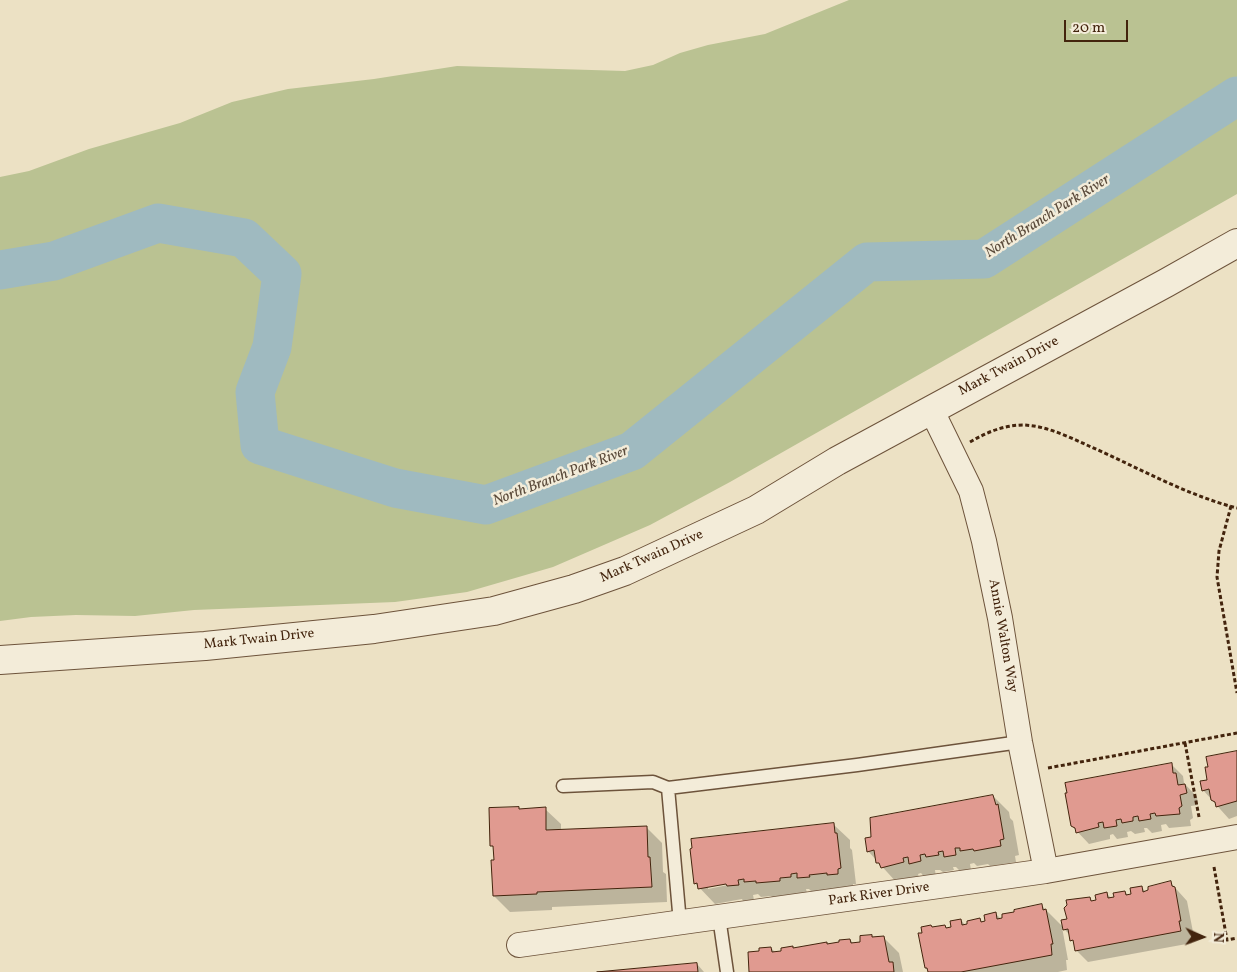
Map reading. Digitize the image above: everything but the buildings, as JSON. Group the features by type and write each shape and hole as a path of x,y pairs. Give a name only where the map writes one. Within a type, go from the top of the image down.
{"street":[{"name":"Mark Twain Drive","path":"0,660 205,646 374,629 494,612 574,590 626,571 756,510 837,461 1237,243"},
{"name":"Annie Walton Way","path":"931,409 971,491 984,541 1000,618 1020,742 1046,871"},
{"name":"Park River Drive","path":"519,945 1046,871 1237,837"}],"lane":[{"path":"563,786 653,782 668,788 867,764 1020,742"},
{"path":"668,788 680,923"},
{"path":"719,917 727,972"}],"path":[{"path":"968,443 985,433 1003,428 1019,425 1037,426 1066,436 1202,496 1237,508"},
{"path":"1232,506 1219,551 1216,577 1237,693"},
{"path":"1045,768 1237,733"},
{"path":"1185,743 1199,817"},
{"path":"1214,867 1227,940 1237,938"}],"green space":[{"path":"849,0 1237,0 1237,194 730,482 650,525 553,567 467,592 395,602 194,610 135,616 76,615 31,617 0,621 0,177 29,171 89,149 180,123 232,102 288,89 374,79 457,66 625,71 653,65 680,53 708,45 765,34"}],"waterway":[{"name":"North Branch Park River","path":"0,270 54,261 158,223 244,238 282,274 272,347 255,392 260,445 395,488 486,505 632,451 867,262 984,259 1237,96"}]}
